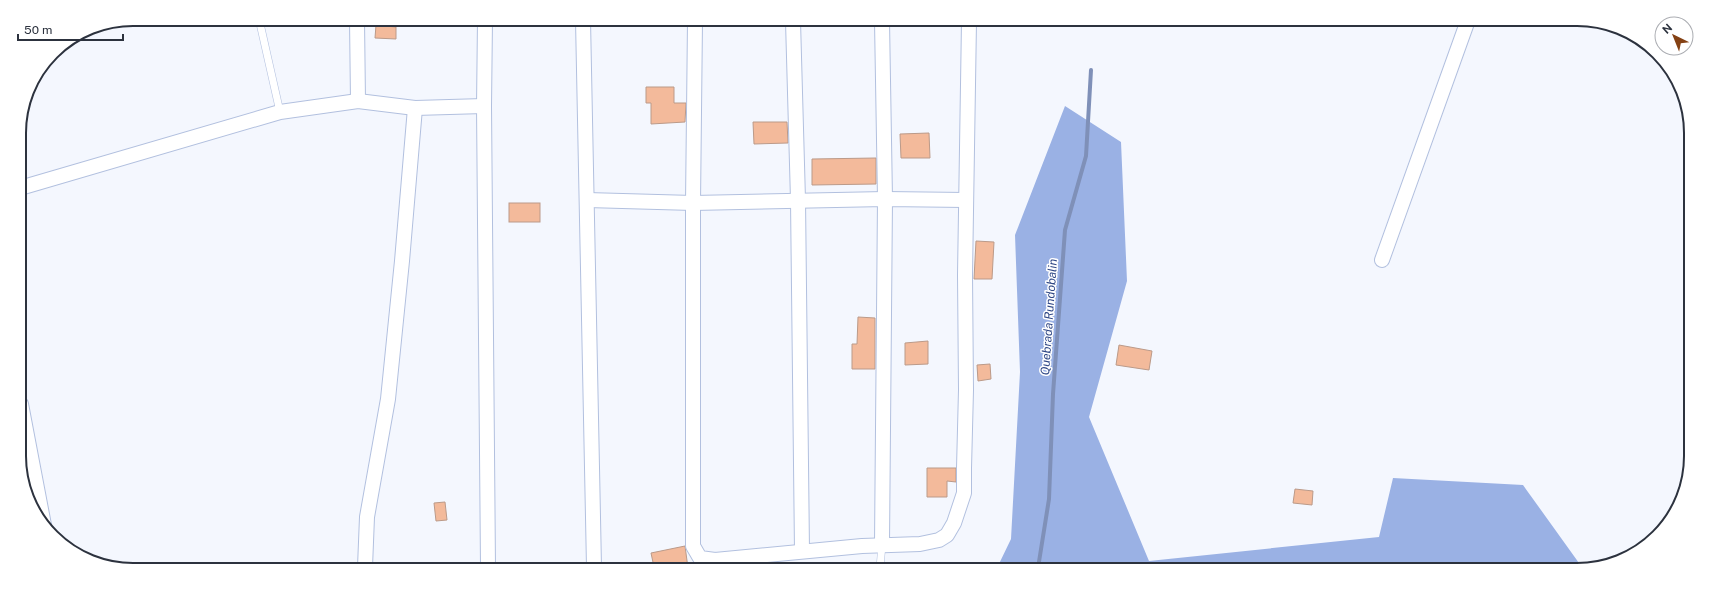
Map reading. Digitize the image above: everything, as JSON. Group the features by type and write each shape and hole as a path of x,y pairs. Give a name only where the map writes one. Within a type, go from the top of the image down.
{"street":[{"path":"357,26 358,101"},
{"path":"485,26 484,106 488,563"},
{"path":"583,26 594,563"},
{"path":"695,26 693,203 693,546 700,558 715,560 882,544 920,544 939,540 947,535 954,522 964,493 969,26"},
{"path":"793,26 798,200 802,551"},
{"path":"882,26 885,199 882,544"},
{"path":"1382,260 1466,26"},
{"path":"26,186 280,112 358,101 414,108 484,106"},
{"path":"365,563 368,517 388,391 402,261 414,108"},
{"path":"587,200 693,203 885,199 966,200"},
{"path":"26,430 41,511"}],"lane":[{"path":"261,26 280,112"},
{"path":"880,563 882,544"}],"shaded area":[{"path":"1065,106 1121,142 1127,281 1089,417 1149,561 1379,537 1393,478 1523,485 1579,563 999,563 1011,539 1020,372 1015,235"}],"building":[{"path":"376,26 396,27 396,39 375,38"},
{"path":"646,87 674,87 674,103 686,103 685,122 651,124 651,103 646,103"},
{"path":"753,122 787,122 788,143 754,144"},
{"path":"929,133 930,158 901,158 900,134"},
{"path":"876,158 876,184 812,185 812,159"},
{"path":"509,203 540,203 540,222 509,222"},
{"path":"976,241 994,242 992,279 974,279"},
{"path":"858,317 875,318 875,369 852,369 852,344 857,344"},
{"path":"928,341 928,364 905,365 905,343"},
{"path":"1119,345 1152,351 1149,370 1116,365"},
{"path":"990,364 991,379 978,381 977,365"},
{"path":"927,468 956,468 956,482 947,481 947,497 927,497"},
{"path":"1295,489 1313,491 1312,505 1293,503"},
{"path":"445,502 447,520 436,521 434,503"},
{"path":"685,546 687,563 653,563 651,553"}],"waterway":[{"name":"Quebrada Rundobalin","path":"1039,563 1049,499 1053,394 1065,230 1086,156 1091,70"}]}
